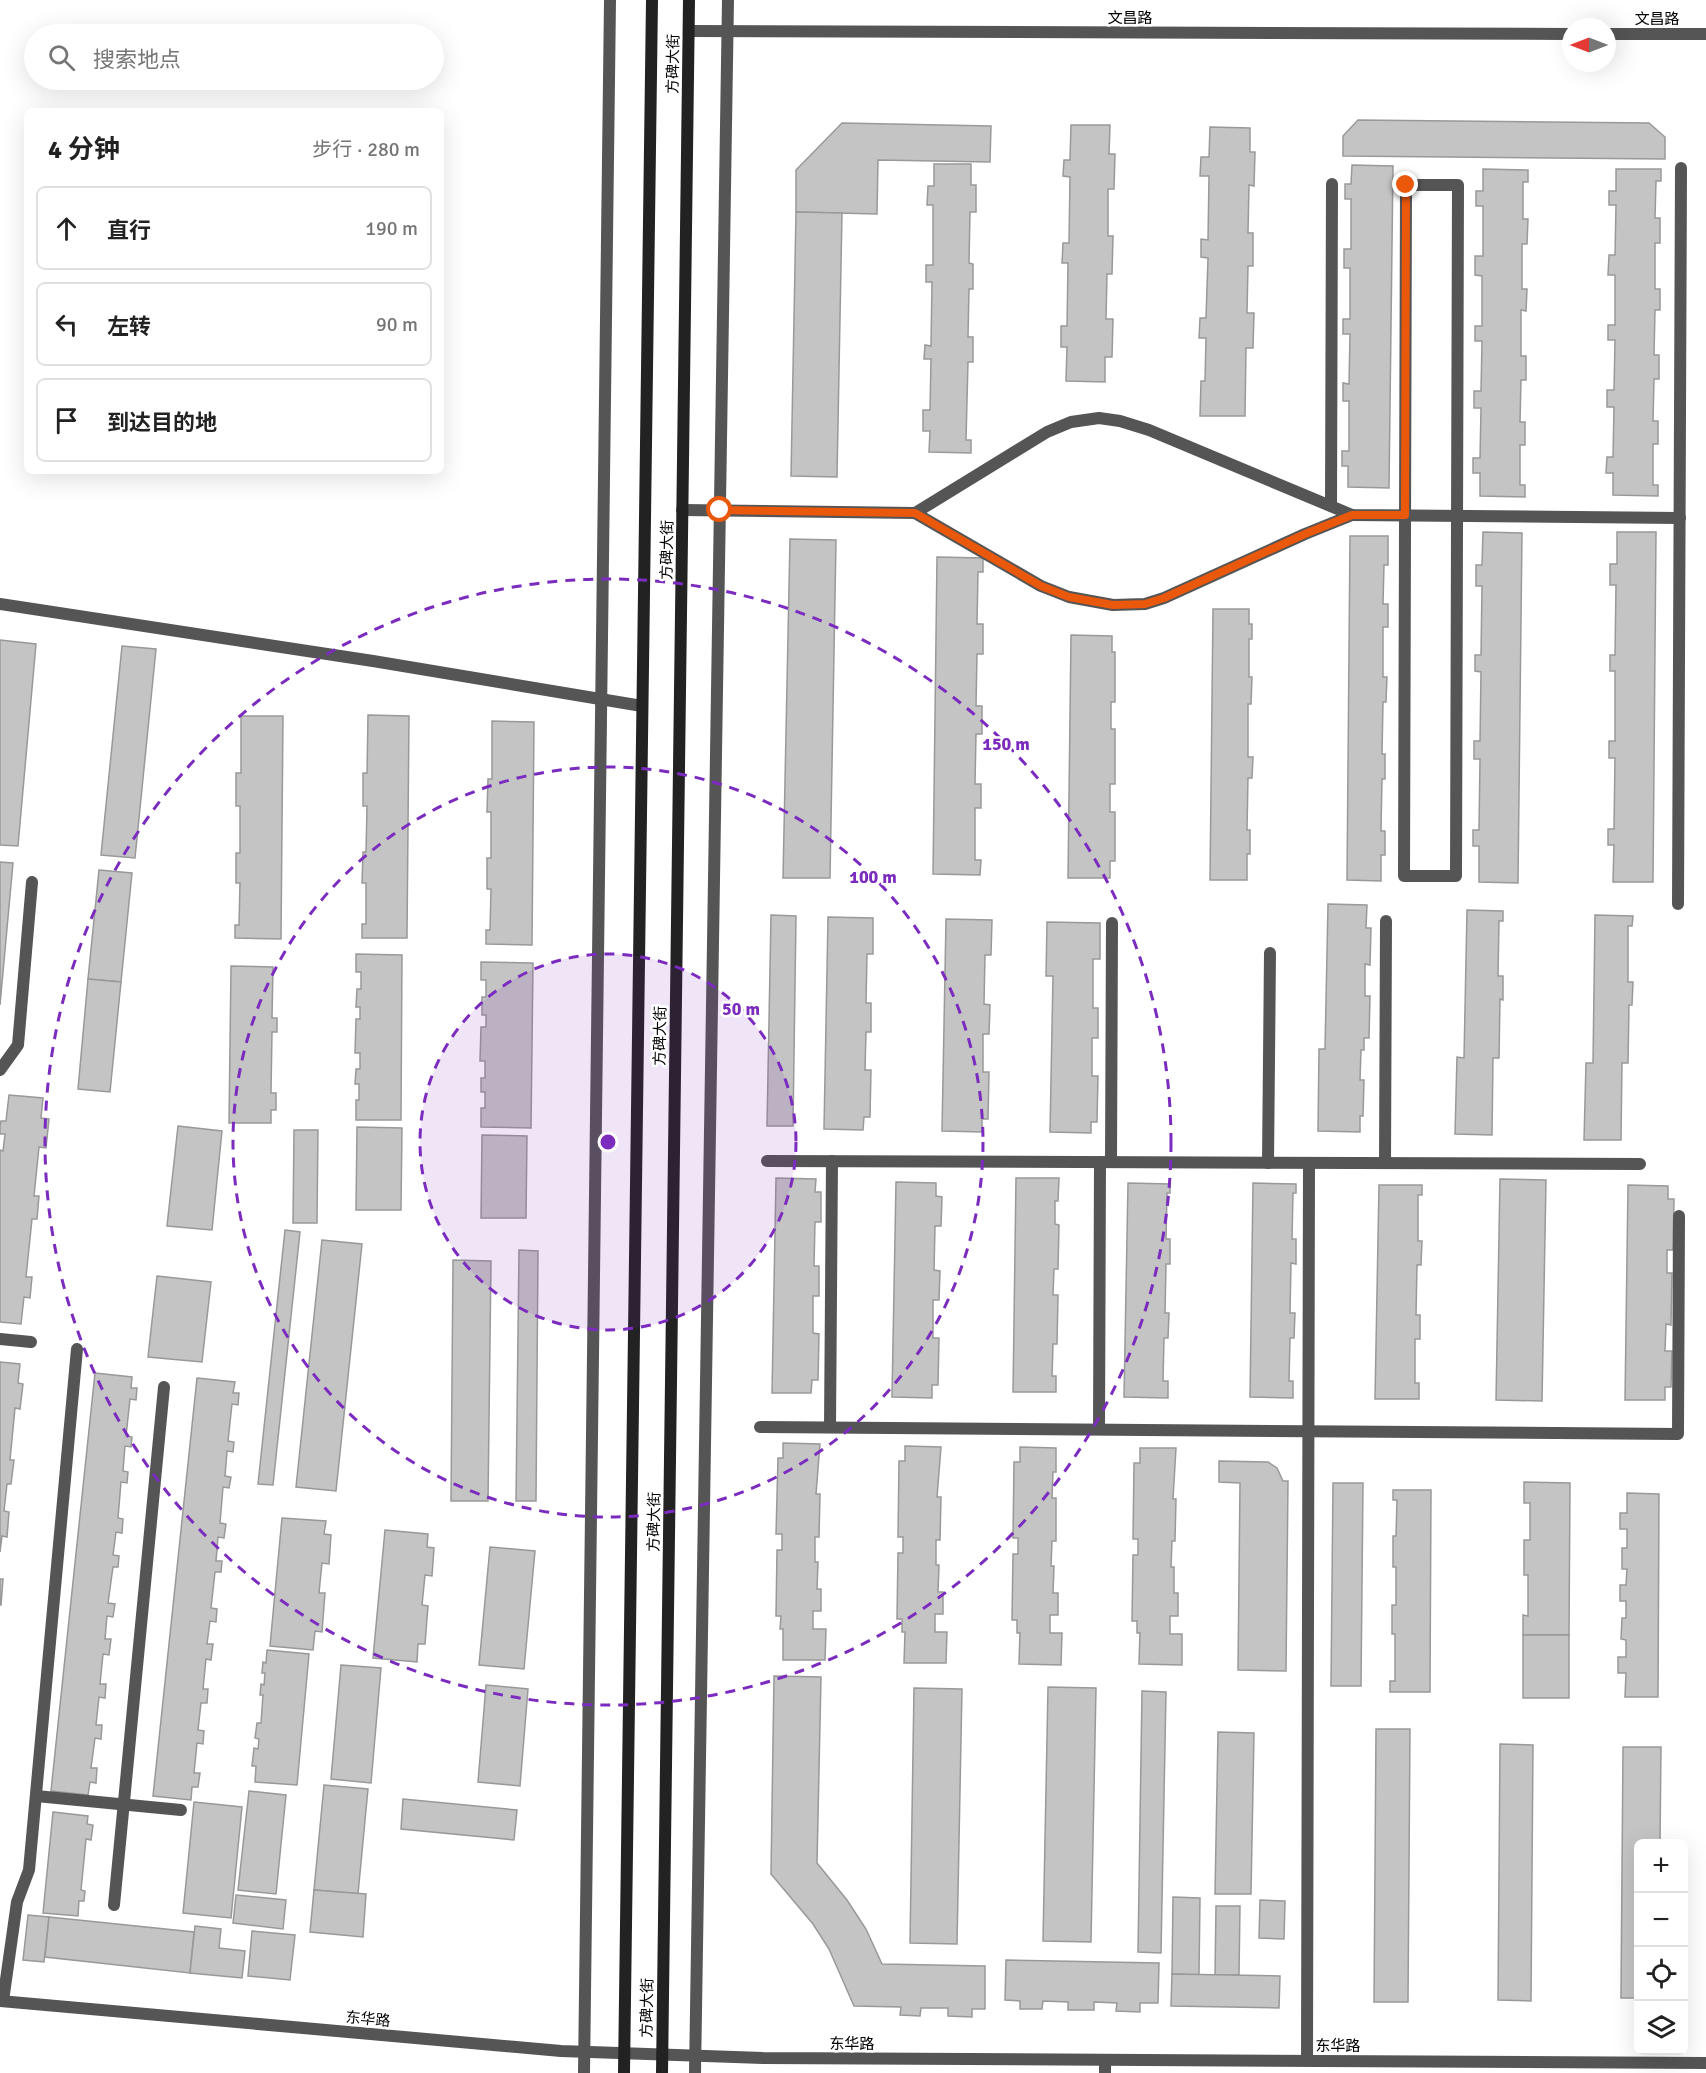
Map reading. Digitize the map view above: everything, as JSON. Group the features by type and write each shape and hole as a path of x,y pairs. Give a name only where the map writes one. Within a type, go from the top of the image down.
{"main road":[{"name":"方碑大街","path":"624,2073 652,0"},
{"name":"方碑大街","path":"662,2073 689,0"}],"street":[{"path":"584,2073 610,0"},
{"path":"695,2073 728,0"},
{"name":"文昌路","path":"689,32 1562,34"},
{"name":"文昌路","path":"1616,34 1706,34"},
{"path":"1678,904 1681,168"},
{"path":"1331,506 1332,184"},
{"path":"1406,185 1458,185 1456,876 1404,876 1405,515 1406,185"},
{"path":"915,513 1047,432 1071,422 1099,418 1120,421 1149,430 1352,515"},
{"path":"682,510 915,513 1041,586 1082,601 1113,605 1145,604 1164,598 1352,515 1680,518"},
{"path":"0,604 385,663 642,706"},
{"path":"0,1070 18,1045 32,882"},
{"path":"1385,1163 1386,921"},
{"path":"1099,1429 1112,924"},
{"path":"1268,1163 1270,953"},
{"path":"767,1161 1640,1164"},
{"path":"830,1427 832,1161"},
{"path":"1307,2061 1309,1163"},
{"path":"760,1427 1678,1434 1679,1216"},
{"path":"0,1340 31,1342"},
{"path":"1,2001 17,1902 29,1870 77,1349"},
{"path":"114,1905 164,1387"},
{"path":"36,1796 181,1810"},
{"name":"东华路","path":"1,2001 584,2052 1105,2067 1307,2061 1706,2063"}],"building":[{"path":"1358,120 1649,123 1665,137 1665,159 1343,156 1343,136"},
{"path":"842,123 991,126 990,162 878,160 877,214 796,212 796,170"},
{"path":"1071,125 1110,125 1109,154 1115,154 1114,189 1108,189 1108,236 1113,236 1112,274 1107,274 1106,319 1113,319 1112,357 1105,357 1105,382 1066,381 1067,347 1061,347 1061,326 1067,326 1068,263 1062,263 1063,243 1069,243 1070,177 1063,176 1064,160 1070,160"},
{"path":"1210,127 1250,128 1250,152 1255,152 1254,186 1249,185 1248,233 1253,233 1253,266 1248,266 1247,313 1254,313 1253,348 1246,348 1245,416 1200,416 1201,381 1205,381 1206,338 1199,338 1200,318 1206,318 1208,258 1201,257 1201,239 1208,240 1209,176 1200,176 1201,157 1209,157"},
{"path":"934,164 971,164 971,185 976,185 976,212 970,212 969,263 973,264 973,289 969,289 968,337 973,337 973,362 968,362 966,440 971,440 971,453 929,452 930,431 923,431 923,410 930,410 931,359 924,359 925,345 931,346 932,282 926,282 926,265 933,265 933,205 927,205 928,186 934,186"},
{"path":"1352,165 1393,166 1389,488 1348,487 1348,466 1342,466 1342,451 1349,451 1349,401 1343,401 1343,383 1349,384 1350,334 1343,334 1343,319 1350,319 1350,268 1344,268 1344,249 1351,249 1351,199 1345,199 1345,184 1351,184"},
{"path":"1483,169 1528,170 1528,182 1523,182 1523,219 1528,219 1527,244 1522,244 1522,289 1527,289 1526,311 1521,310 1521,356 1526,356 1526,380 1521,380 1520,422 1525,422 1525,445 1520,445 1520,485 1525,485 1525,497 1480,496 1480,473 1473,473 1473,458 1480,458 1481,408 1474,408 1474,391 1481,391 1482,341 1475,341 1475,326 1482,326 1482,276 1475,275 1475,256 1483,256 1483,206 1476,206 1476,191 1483,191"},
{"path":"1616,169 1661,169 1661,181 1656,181 1655,218 1660,218 1660,243 1655,243 1655,289 1660,289 1660,310 1655,310 1654,355 1659,355 1659,379 1654,379 1653,421 1658,421 1658,444 1653,444 1653,485 1658,485 1658,496 1613,495 1613,473 1606,473 1607,457 1613,457 1614,407 1607,407 1607,390 1614,390 1615,340 1608,340 1608,325 1615,325 1615,275 1608,275 1609,255 1615,255 1616,205 1609,205 1609,191 1616,191"},
{"path":"796,212 842,213 837,477 791,476"},
{"path":"1483,532 1522,533 1518,883 1479,882 1479,846 1473,846 1473,830 1479,830 1480,759 1474,759 1474,741 1480,741 1481,672 1475,671 1475,655 1481,655 1482,586 1476,586 1476,565 1482,565"},
{"path":"1617,532 1656,532 1653,882 1613,882 1614,845 1608,845 1608,829 1614,829 1615,758 1609,758 1609,741 1615,741 1615,671 1610,671 1610,655 1615,655 1616,585 1610,585 1610,564 1617,564"},
{"path":"1350,536 1388,536 1388,565 1384,565 1383,604 1388,604 1388,627 1383,627 1383,677 1387,677 1386,702 1383,702 1382,754 1385,754 1385,779 1382,779 1381,831 1385,831 1385,855 1381,855 1381,881 1347,880"},
{"path":"790,539 836,540 830,878 783,878"},
{"path":"937,557 983,558 983,572 978,572 977,624 983,624 983,654 977,654 976,706 982,706 982,734 976,734 975,784 981,784 981,808 975,808 975,860 981,860 980,875 933,874"},
{"path":"1213,609 1249,609 1249,624 1252,624 1252,639 1249,639 1249,677 1252,677 1251,704 1248,704 1248,757 1253,757 1252,778 1248,778 1247,830 1250,830 1250,854 1247,854 1247,880 1210,880"},
{"path":"1071,635 1112,636 1112,652 1115,652 1115,702 1111,702 1111,729 1115,729 1115,784 1110,784 1110,812 1115,812 1115,861 1110,861 1110,878 1068,878"},
{"path":"0,640 36,644 18,846 0,845"},
{"path":"122,646 156,649 135,858 101,855"},
{"path":"368,715 409,716 407,938 362,938 362,924 366,924 366,883 362,883 363,852 366,852 367,806 363,806 363,773 367,773"},
{"path":"241,716 283,716 281,939 235,938 235,925 239,925 240,883 236,883 236,853 240,853 240,806 236,806 236,773 241,773"},
{"path":"492,721 534,722 532,945 486,944 486,930 490,930 491,889 487,889 487,858 491,858 491,812 487,812 488,779 492,779"},
{"path":"0,862 13,863 0,1005"},
{"path":"99,870 132,873 121,982 88,979"},
{"path":"1328,904 1367,905 1366,928 1371,928 1370,965 1365,964 1365,996 1370,996 1369,1038 1364,1038 1364,1050 1361,1050 1360,1080 1364,1080 1360,1132 1318,1131 1319,1049 1325,1049"},
{"path":"1467,910 1503,911 1503,921 1499,921 1498,976 1503,976 1503,1000 1500,999 1499,1058 1493,1058 1492,1135 1455,1134 1457,1057 1464,1058"},
{"path":"771,915 796,916 793,1126 767,1126"},
{"path":"1595,915 1633,916 1632,926 1628,926 1628,982 1633,982 1632,1005 1629,1005 1628,1063 1622,1063 1621,1140 1584,1140 1586,1063 1593,1063"},
{"path":"828,917 873,918 873,954 867,954 866,1003 871,1003 871,1032 866,1032 865,1070 871,1070 870,1117 864,1117 863,1130 824,1129"},
{"path":"946,919 992,920 991,955 985,955 984,1004 990,1005 989,1034 983,1034 983,1072 989,1072 988,1119 982,1119 982,1132 942,1131"},
{"path":"1047,922 1100,923 1100,959 1093,959 1093,1008 1098,1008 1098,1038 1092,1038 1092,1076 1098,1076 1097,1122 1091,1122 1091,1133 1050,1132 1053,976 1046,976"},
{"path":"356,954 402,955 401,1120 356,1120 359,1084 355,1084 356,1069 360,1069 360,1053 355,1053 356,1019 360,1019 360,1007 356,1007 357,989 361,989 361,972 356,972"},
{"path":"481,962 533,963 531,1128 481,1127 481,1108 485,1108 485,1092 481,1092 481,1078 485,1078 485,1061 480,1061 481,1027 486,1027 486,1015 482,1015 482,997 486,997 486,980 481,980"},
{"path":"231,966 273,967 272,1018 277,1018 277,1032 272,1032 271,1093 276,1093 276,1110 271,1110 271,1123 229,1123"},
{"path":"88,979 121,982 110,1092 78,1089"},
{"path":"9,1095 43,1098 41,1118 49,1119 46,1148 39,1147 34,1196 39,1196 37,1219 32,1219 26,1277 32,1277 30,1298 24,1297 21,1324 0,1322 0,1150 3,1151 5,1134 0,1134 0,1126 1,1121 6,1121"},
{"path":"178,1126 222,1131 212,1230 167,1226"},
{"path":"357,1127 402,1128 401,1210 356,1210"},
{"path":"294,1130 318,1130 317,1223 293,1223"},
{"path":"482,1135 527,1136 526,1218 481,1218"},
{"path":"776,1178 816,1179 815,1192 821,1192 821,1222 815,1222 814,1266 819,1266 819,1296 813,1296 813,1333 819,1334 818,1380 812,1380 811,1393 772,1393"},
{"path":"1016,1178 1059,1178 1058,1201 1055,1201 1055,1224 1059,1225 1058,1269 1054,1269 1053,1295 1058,1295 1057,1344 1053,1344 1052,1376 1056,1376 1056,1392 1013,1392"},
{"path":"1500,1179 1546,1180 1542,1401 1496,1400"},
{"path":"896,1182 936,1183 936,1196 942,1197 941,1226 935,1226 934,1270 940,1271 939,1300 933,1300 933,1338 939,1338 938,1385 932,1385 932,1398 892,1397"},
{"path":"1128,1183 1170,1184 1170,1193 1167,1193 1166,1239 1170,1239 1170,1264 1166,1264 1165,1313 1169,1313 1168,1338 1164,1338 1163,1381 1168,1381 1168,1398 1124,1397"},
{"path":"1253,1183 1296,1184 1296,1193 1293,1193 1292,1239 1296,1239 1296,1264 1291,1263 1290,1313 1295,1313 1294,1338 1290,1338 1289,1381 1293,1381 1293,1398 1250,1397"},
{"path":"1379,1185 1422,1185 1422,1195 1418,1195 1418,1241 1422,1241 1421,1265 1417,1265 1416,1315 1420,1315 1420,1339 1415,1339 1415,1383 1419,1383 1419,1399 1375,1399"},
{"path":"1628,1185 1668,1186 1668,1199 1674,1199 1673,1250 1667,1250 1667,1273 1672,1273 1671,1325 1666,1324 1665,1351 1672,1351 1671,1387 1665,1387 1665,1400 1625,1400"},
{"path":"285,1230 300,1232 273,1485 258,1484"},
{"path":"322,1240 362,1244 336,1491 296,1487"},
{"path":"519,1250 538,1251 536,1501 516,1501"},
{"path":"453,1260 491,1261 488,1501 451,1501"},
{"path":"157,1276 211,1282 202,1362 148,1357"},
{"path":"0,1362 20,1364 18,1383 23,1384 20,1409 15,1408 10,1460 14,1460 11,1484 7,1484 4,1511 9,1512 7,1537 2,1536 0,1552"},
{"path":"95,1373 132,1377 131,1388 137,1388 136,1400 130,1399 126,1436 132,1437 131,1447 125,1446 123,1471 128,1472 127,1483 121,1482 118,1518 123,1519 122,1533 116,1532 113,1555 119,1556 118,1567 113,1567 108,1603 115,1604 113,1617 107,1616 105,1639 111,1639 109,1655 103,1654 100,1684 106,1684 105,1698 99,1697 96,1725 102,1725 101,1739 95,1738 91,1768 97,1768 96,1783 90,1782 88,1795 51,1791"},
{"path":"197,1378 235,1382 233,1393 239,1393 238,1405 232,1404 228,1441 234,1442 233,1452 227,1451 225,1476 231,1477 229,1488 223,1487 220,1523 226,1524 224,1538 218,1537 216,1561 222,1561 221,1572 215,1572 211,1608 217,1609 216,1622 210,1621 207,1644 213,1644 211,1660 206,1659 203,1689 208,1689 207,1703 201,1703 198,1730 204,1731 203,1744 197,1743 194,1773 200,1773 198,1787 192,1787 191,1800 153,1796"},
{"path":"783,1443 820,1444 816,1494 820,1494 819,1537 815,1537 815,1562 818,1562 817,1589 821,1589 821,1611 813,1611 813,1629 826,1629 825,1660 783,1660 781,1616 776,1616 777,1550 782,1550 782,1534 776,1534 778,1458 783,1458"},
{"path":"905,1446 941,1447 937,1497 941,1497 940,1540 936,1540 936,1565 939,1565 938,1592 943,1592 943,1614 935,1614 935,1632 947,1632 946,1663 904,1663 905,1632 902,1632 902,1619 897,1619 898,1553 903,1553 903,1537 898,1537 899,1461 905,1461"},
{"path":"1020,1447 1056,1448 1056,1472 1053,1472 1052,1498 1056,1498 1056,1541 1052,1541 1051,1566 1054,1566 1053,1593 1058,1593 1058,1615 1050,1615 1050,1633 1062,1633 1061,1665 1019,1664 1020,1633 1017,1633 1017,1620 1012,1620 1013,1554 1018,1554 1018,1538 1013,1538 1014,1462 1020,1462"},
{"path":"1140,1448 1176,1448 1173,1499 1176,1499 1175,1541 1172,1541 1171,1567 1174,1567 1174,1593 1178,1593 1178,1616 1170,1616 1170,1634 1182,1634 1182,1665 1139,1664 1140,1633 1137,1633 1137,1621 1132,1621 1133,1555 1138,1555 1138,1539 1133,1539 1134,1463 1140,1463"},
{"path":"1219,1461 1268,1462 1277,1468 1283,1481 1288,1481 1286,1671 1238,1670 1240,1483 1219,1482"},
{"path":"1524,1482 1570,1483 1569,1635 1523,1635 1523,1615 1528,1616 1528,1575 1524,1575 1524,1540 1530,1540 1530,1503 1524,1503"},
{"path":"1333,1483 1363,1483 1361,1686 1331,1686"},
{"path":"1393,1490 1431,1490 1430,1692 1390,1692 1390,1681 1395,1681 1395,1634 1392,1634 1392,1605 1396,1605 1393,1536 1396,1536 1397,1500 1393,1500"},
{"path":"1627,1493 1659,1494 1658,1697 1625,1697 1626,1673 1618,1673 1618,1657 1626,1657 1626,1640 1621,1639 1622,1618 1626,1618 1626,1601 1620,1601 1620,1585 1626,1585 1627,1569 1622,1569 1622,1548 1627,1548 1627,1529 1620,1529 1620,1513 1627,1513"},
{"path":"282,1518 326,1521 324,1534 331,1535 329,1564 322,1563 319,1593 325,1593 322,1632 315,1631 313,1650 270,1646"},
{"path":"385,1530 428,1534 427,1547 434,1548 432,1576 425,1575 422,1605 428,1606 425,1644 418,1644 417,1662 373,1658"},
{"path":"490,1547 535,1551 524,1669 479,1665"},
{"path":"0,1579 3,1579 1,1605 0,1605"},
{"path":"1523,1635 1569,1635 1569,1698 1523,1698"},
{"path":"267,1650 309,1654 297,1785 255,1782 256,1766 252,1766 254,1748 258,1749 259,1739 255,1738 257,1723 261,1723 263,1695 260,1695 261,1684 264,1685 265,1673 262,1673"},
{"path":"341,1665 381,1668 371,1783 331,1779"},
{"path":"774,1676 821,1677 817,1863 847,1900 866,1929 882,1964 985,1966 985,2009 972,2009 972,2017 948,2016 948,2008 921,2008 920,2016 900,2015 901,2007 854,2006 829,1949 813,1924 771,1874"},
{"path":"486,1685 528,1689 520,1786 478,1782"},
{"path":"1048,1687 1096,1688 1091,1942 1043,1941"},
{"path":"914,1688 962,1689 957,1944 910,1943"},
{"path":"1142,1691 1166,1692 1161,1953 1138,1952"},
{"path":"1376,1729 1410,1729 1408,2002 1374,2002"},
{"path":"1218,1732 1254,1733 1251,1894 1215,1894"},
{"path":"1500,1744 1533,1745 1531,2001 1498,2000"},
{"path":"1623,1747 1661,1747 1660,1839 1634,1839 1634,1998 1621,1998"},
{"path":"324,1785 368,1789 358,1894 314,1890"},
{"path":"249,1791 286,1795 276,1894 238,1890"},
{"path":"403,1799 517,1810 514,1840 401,1829"},
{"path":"194,1802 242,1807 231,1918 183,1913"},
{"path":"53,1812 88,1816 87,1824 93,1825 91,1840 86,1839 81,1890 85,1891 84,1901 79,1901 78,1916 43,1913"},
{"path":"314,1890 366,1894 363,1937 310,1932"},
{"path":"236,1895 286,1900 283,1929 233,1923"},
{"path":"1173,1897 1200,1898 1199,1975 1172,1974"},
{"path":"1260,1900 1285,1901 1284,1939 1259,1938"},
{"path":"1216,1906 1240,1906 1239,1975 1215,1975"},
{"path":"28,1915 49,1917 44,1962 23,1960"},
{"path":"49,1917 194,1932 190,1973 45,1957"},
{"path":"195,1926 221,1929 219,1948 245,1951 242,1978 190,1973"},
{"path":"252,1931 295,1935 290,1980 248,1976"},
{"path":"1006,1960 1159,1963 1158,2003 1140,2003 1140,2012 1116,2011 1117,2003 1094,2002 1094,2010 1068,2010 1068,2002 1043,2001 1042,2009 1020,2009 1020,2001 1005,2000"},
{"path":"1172,1974 1280,1976 1279,2008 1171,2006"}],"route":[{"path":"720,510 915,513 1041,586 1082,601 1113,605 1145,604 1164,598 1352,515 1405,515 1406,185"}]}
